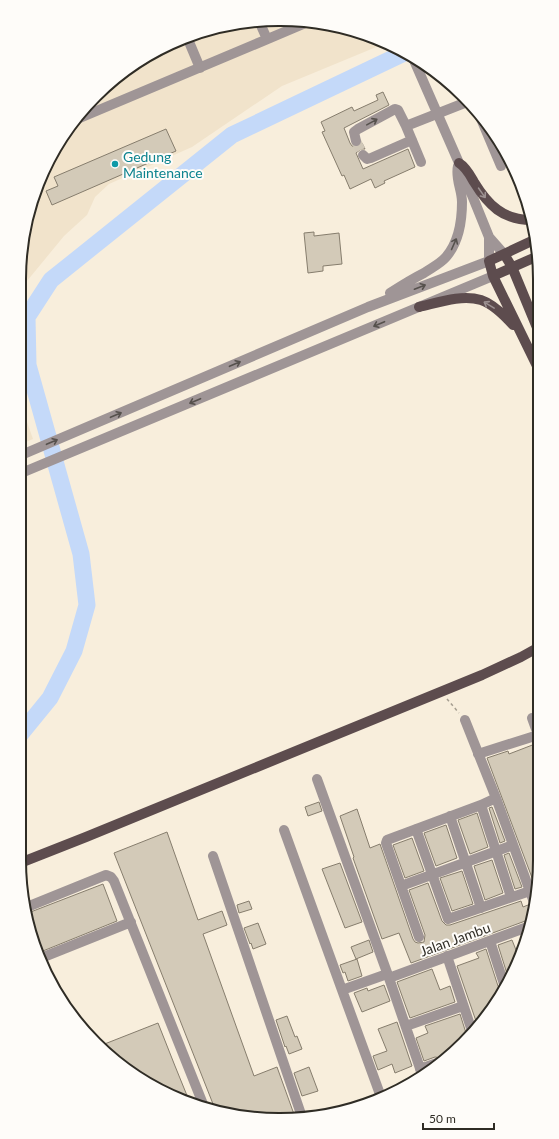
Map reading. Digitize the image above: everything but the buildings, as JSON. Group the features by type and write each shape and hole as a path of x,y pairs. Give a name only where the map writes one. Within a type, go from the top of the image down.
{"main road":[{"path":"459,163 467,170 488,202 494,208 512,218 525,219"},
{"path":"530,242 489,261 493,276 533,358"},
{"path":"504,254 512,268 533,318"},
{"path":"493,276 532,259"},
{"path":"419,307 457,299 469,298 480,300 491,305 507,318 518,330"},
{"path":"26,861 440,692 533,650"}],"street":[{"path":"262,27 267,39"},
{"path":"86,115 296,27"},
{"path":"190,42 200,68"},
{"path":"416,66 459,163 489,237 504,254"},
{"path":"406,126 462,104"},
{"path":"356,141 354,132 358,129 394,109 398,110 421,162"},
{"path":"488,135 500,166"},
{"path":"363,155 367,159 371,158 412,140"},
{"path":"368,307 436,265 446,258 452,249 458,234 462,211 462,200 457,174 459,163"},
{"path":"26,453 368,307 489,261 489,237"},
{"path":"26,471 493,276"},
{"path":"416,829 448,919 530,891 496,798 465,720"},
{"path":"478,754 533,740"},
{"path":"317,779 421,1070"},
{"path":"419,937 386,842 496,798"},
{"path":"481,805 511,897"},
{"path":"450,816 481,908"},
{"path":"284,830 379,1093"},
{"path":"401,886 513,845"},
{"path":"213,856 300,1112"},
{"path":"30,906 106,875 114,881 202,1101"},
{"path":"45,956 131,922"},
{"name":"Jalan Jambu","path":"342,990 447,956 523,929"},
{"path":"490,941 503,980"},
{"path":"447,956 470,1027"},
{"path":"406,1026 463,1006"}],"path":[{"path":"440,692 465,720"}],"shaded area":[{"path":"280,26 313,28 361,39 379,46 282,86 192,147 109,184 95,197 87,215 64,236 26,284 28,246 31,230 39,198 52,167 78,125 100,100 125,78 153,60 182,45 198,39 246,28"},
{"path":"26,419 33,439 26,442"}],"waterway":[{"path":"26,727 50,698 74,651 87,605 81,554 28,365 27,317 51,280 232,135 398,56"}],"tunnel":[{"path":"356,141 363,155"}],"place":[{"name":"Gedung Maintenance","path":"115,164"}]}
